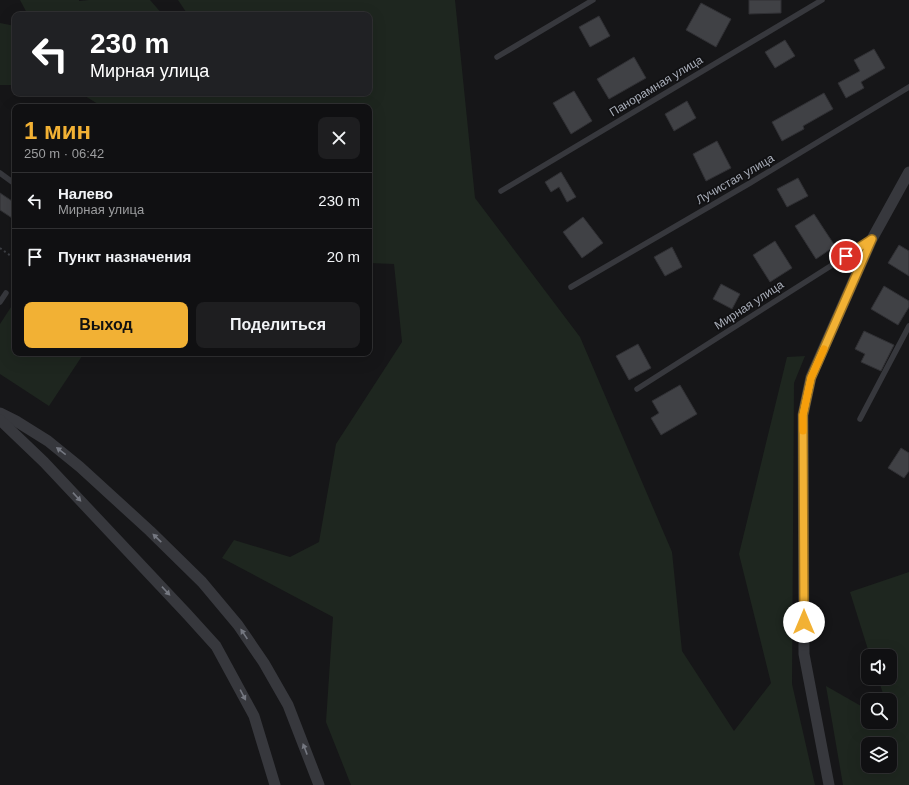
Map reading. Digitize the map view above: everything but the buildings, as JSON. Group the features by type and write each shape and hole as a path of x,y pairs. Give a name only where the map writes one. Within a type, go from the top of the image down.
{"street":[{"path":"829,785 804,654 803,415 811,378 872,239 909,172"},
{"path":"0,413 16,421 48,442 80,467 150,531 202,582 238,625 264,664 288,705 319,785"},
{"path":"0,420 49,468 188,614 216,646 254,716 275,785"}],"lane":[{"path":"497,57 593,0"},
{"name":"Панорамная улица","path":"501,191 822,0"},
{"name":"Лучистая улица","path":"571,287 750,183 909,87"},
{"path":"0,173 12,182"},
{"name":"Мирная улица","path":"637,389 872,239"},
{"path":"0,302 6,293"},
{"path":"860,419 909,326"}],"path":[{"path":"0,248 12,257"}],"shaded area":[{"path":"20,0 150,0 160,12 26,12"},
{"path":"178,0 455,0 475,198 580,337 672,552 682,651 734,731 771,683 739,554 787,357 805,356 794,383 792,684 815,785 351,785 326,722 333,617 222,558 234,540 290,557 319,542 336,444 402,342 394,264 372,263 372,104 98,104 85,96 372,96 372,12 186,12"},
{"path":"0,23 12,25 12,85 0,85"},
{"path":"12,306 12,356 82,356 49,406 0,374 0,324"},
{"path":"909,572 909,785 843,785 826,686 861,706 861,729 897,729 897,693 883,693 880,685 897,685 897,649 868,649 850,592"}],"slow traffic":[{"path":"803,431 803,415 811,378 824,349"}],"route":[{"path":"804,622 803,415 811,378 872,239 846,256"}]}
